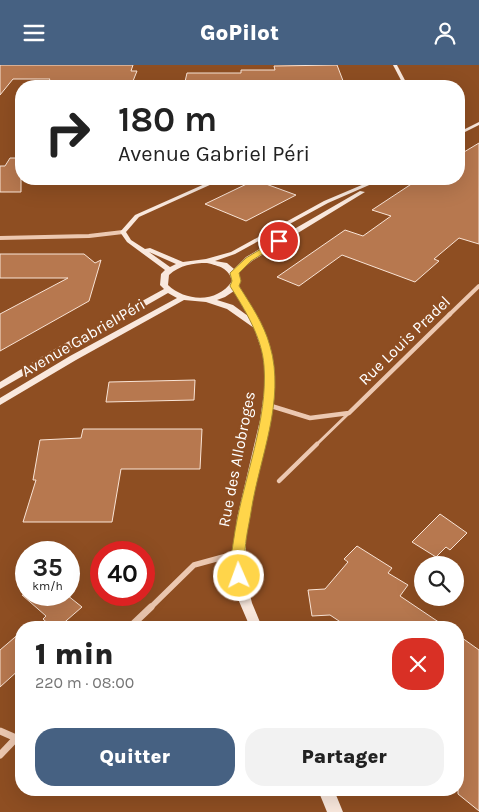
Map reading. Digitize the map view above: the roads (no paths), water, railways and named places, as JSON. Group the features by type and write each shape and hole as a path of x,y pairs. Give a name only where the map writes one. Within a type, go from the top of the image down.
{"main road":[{"path":"395,65 403,80"},
{"path":"465,131 479,123"},
{"path":"170,270 129,241 123,232 137,216 207,185"},
{"path":"207,261 224,265 234,273 235,286 220,296 204,299 182,297 168,290 163,280 170,270 182,264 207,261 233,253 326,202 367,185"},
{"path":"234,273 248,259 341,206 372,185"},
{"path":"129,241 182,264"},
{"name":"Rue des Allobroges","path":"235,286 252,313 266,346 270,365 268,405 245,509 238,553 244,600 253,621"},
{"name":"Avenue Gabriel Péri","path":"0,386 56,352 168,290"},
{"name":"Avenue Gabriel Péri","path":"0,403 73,358 182,297"},
{"name":"Rue des Allobroges","path":"204,299 230,307 256,326"},
{"path":"328,796 335,812"}],"street":[{"path":"0,238 89,236 123,232"},
{"name":"Rue Louis Pradel","path":"349,413 479,286"},
{"path":"268,405 310,418 349,413"},
{"path":"136,621 194,565 238,553"},
{"path":"0,731 15,734"},
{"path":"0,755 15,739"}],"lane":[{"name":"Rue Louis Pradel","path":"279,481 349,413"}]}
